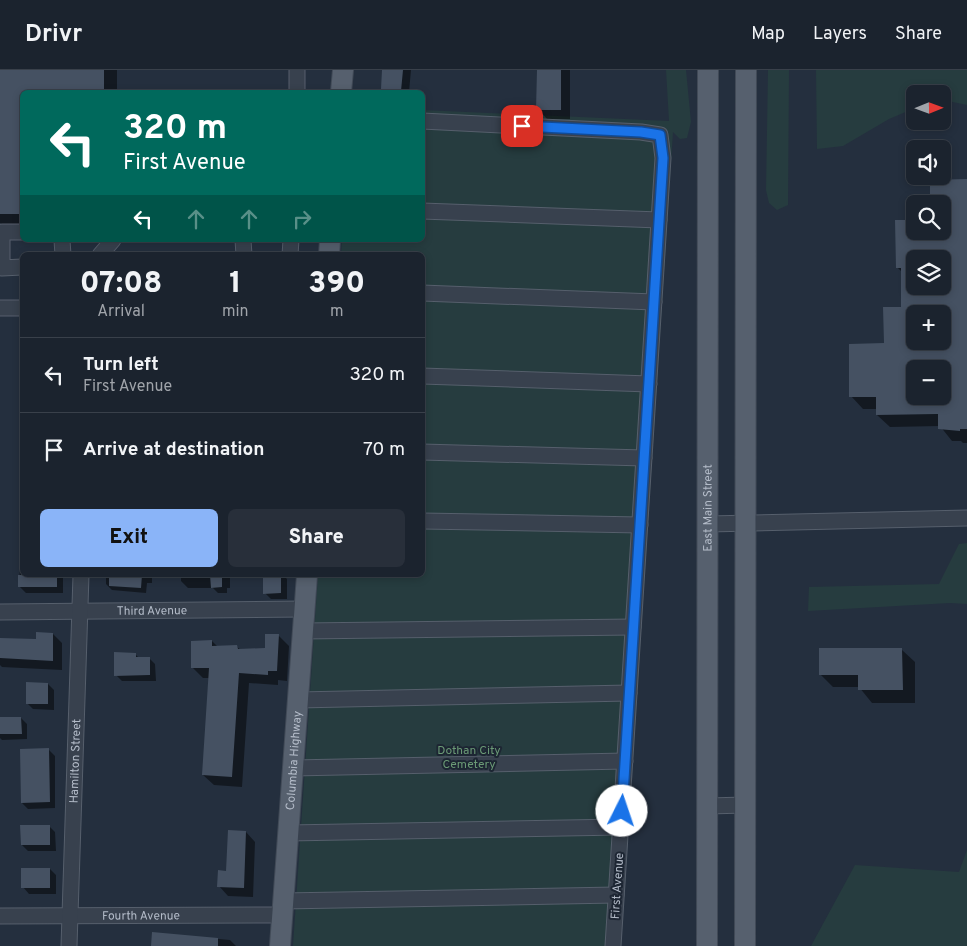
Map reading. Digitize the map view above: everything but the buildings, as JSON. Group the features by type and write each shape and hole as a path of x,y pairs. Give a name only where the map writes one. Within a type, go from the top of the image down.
{"main road":[{"path":"341,90 343,70"},
{"name":"East Main Street","path":"707,946 708,70"},
{"path":"744,946 746,70"},
{"name":"Columbia Highway","path":"280,946 307,577"}],"street":[{"path":"297,90 298,70"},
{"name":"First Avenue","path":"425,121 641,132 660,135 663,158 613,946"},
{"path":"425,210 659,220"},
{"path":"20,232 2,232 2,268 20,267"},
{"path":"103,252 111,242"},
{"path":"425,293 654,302"},
{"path":"0,308 20,308"},
{"path":"425,376 649,384"},
{"path":"425,452 644,458"},
{"path":"708,524 967,518"},
{"path":"425,521 640,525"},
{"name":"Hamilton Street","path":"69,946 81,577"},
{"name":"Third Avenue","path":"0,612 304,609"},
{"path":"303,631 633,627"},
{"path":"298,700 629,693"},
{"path":"293,768 625,761"},
{"path":"708,806 745,805"},
{"path":"288,833 621,828"},
{"name":"Fourth Avenue","path":"0,916 283,908 616,895"}],"green space":[{"name":"Dothan City Cemetery","path":"666,70 686,70 691,122 687,138 680,139 673,132 621,946 293,946 318,577 425,577 425,252 341,252 342,242 425,242 425,110 669,121"},
{"path":"768,70 789,70 788,205 777,210 769,203 766,190"},
{"path":"816,70 967,70 967,105 951,102 951,85 906,85 906,112 889,119 843,146 817,149"},
{"path":"967,543 967,604 950,603 808,611 809,587 939,584 959,544"},
{"path":"967,850 967,946 811,946 855,865 959,872"}],"route":[{"path":"522,126 641,132 660,135 663,158 622,811"}]}
